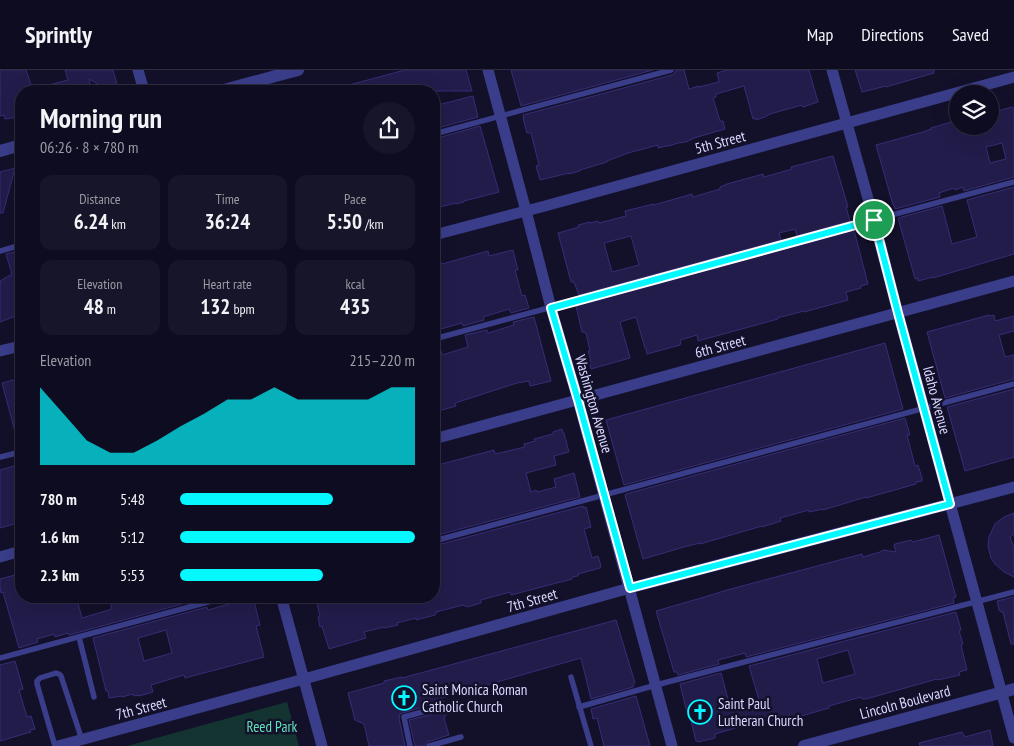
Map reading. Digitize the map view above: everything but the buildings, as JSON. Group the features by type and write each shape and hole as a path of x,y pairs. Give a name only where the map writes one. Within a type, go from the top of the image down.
{"street":[{"path":"138,70 142,85"},
{"path":"242,85 298,70"},
{"name":"Washington Avenue","path":"488,70 551,308 630,588 672,746"},
{"name":"Idaho Avenue","path":"832,70 977,602 1008,691 1014,738"},
{"name":"5th Street","path":"440,233 1014,77"},
{"path":"0,151 15,147"},
{"name":"6th Street","path":"440,437 1014,281"},
{"path":"0,351 15,347"},
{"name":"7th Street","path":"57,746 630,588 1014,487"},
{"path":"0,557 15,553"},
{"path":"284,603 322,746"},
{"name":"Lincoln Boulevard","path":"804,746 1008,691"}],"lane":[{"path":"440,132 671,70"},
{"path":"440,337 1014,182"},
{"path":"0,251 15,247"},
{"path":"440,538 1014,384"},
{"path":"0,450 1,457 15,454"},
{"path":"579,707 656,685 1014,592"},
{"path":"0,658 204,603"},
{"path":"79,637 94,697"},
{"path":"57,746 36,684 40,678 56,673 61,676 82,740"},
{"path":"571,677 591,746"},
{"path":"410,746 404,716 430,710"},
{"path":"429,746 443,744 461,737"}],"green space":[{"name":"Reed Park","path":"287,702 299,746 127,746"}],"place":[{"name":"Saint Monica Roman Catholic Church","path":"404,698"},
{"name":"Saint Paul Lutheran Church","path":"700,712"}],"route":[{"path":"874,220 950,504 630,588 551,308 874,220"}]}
